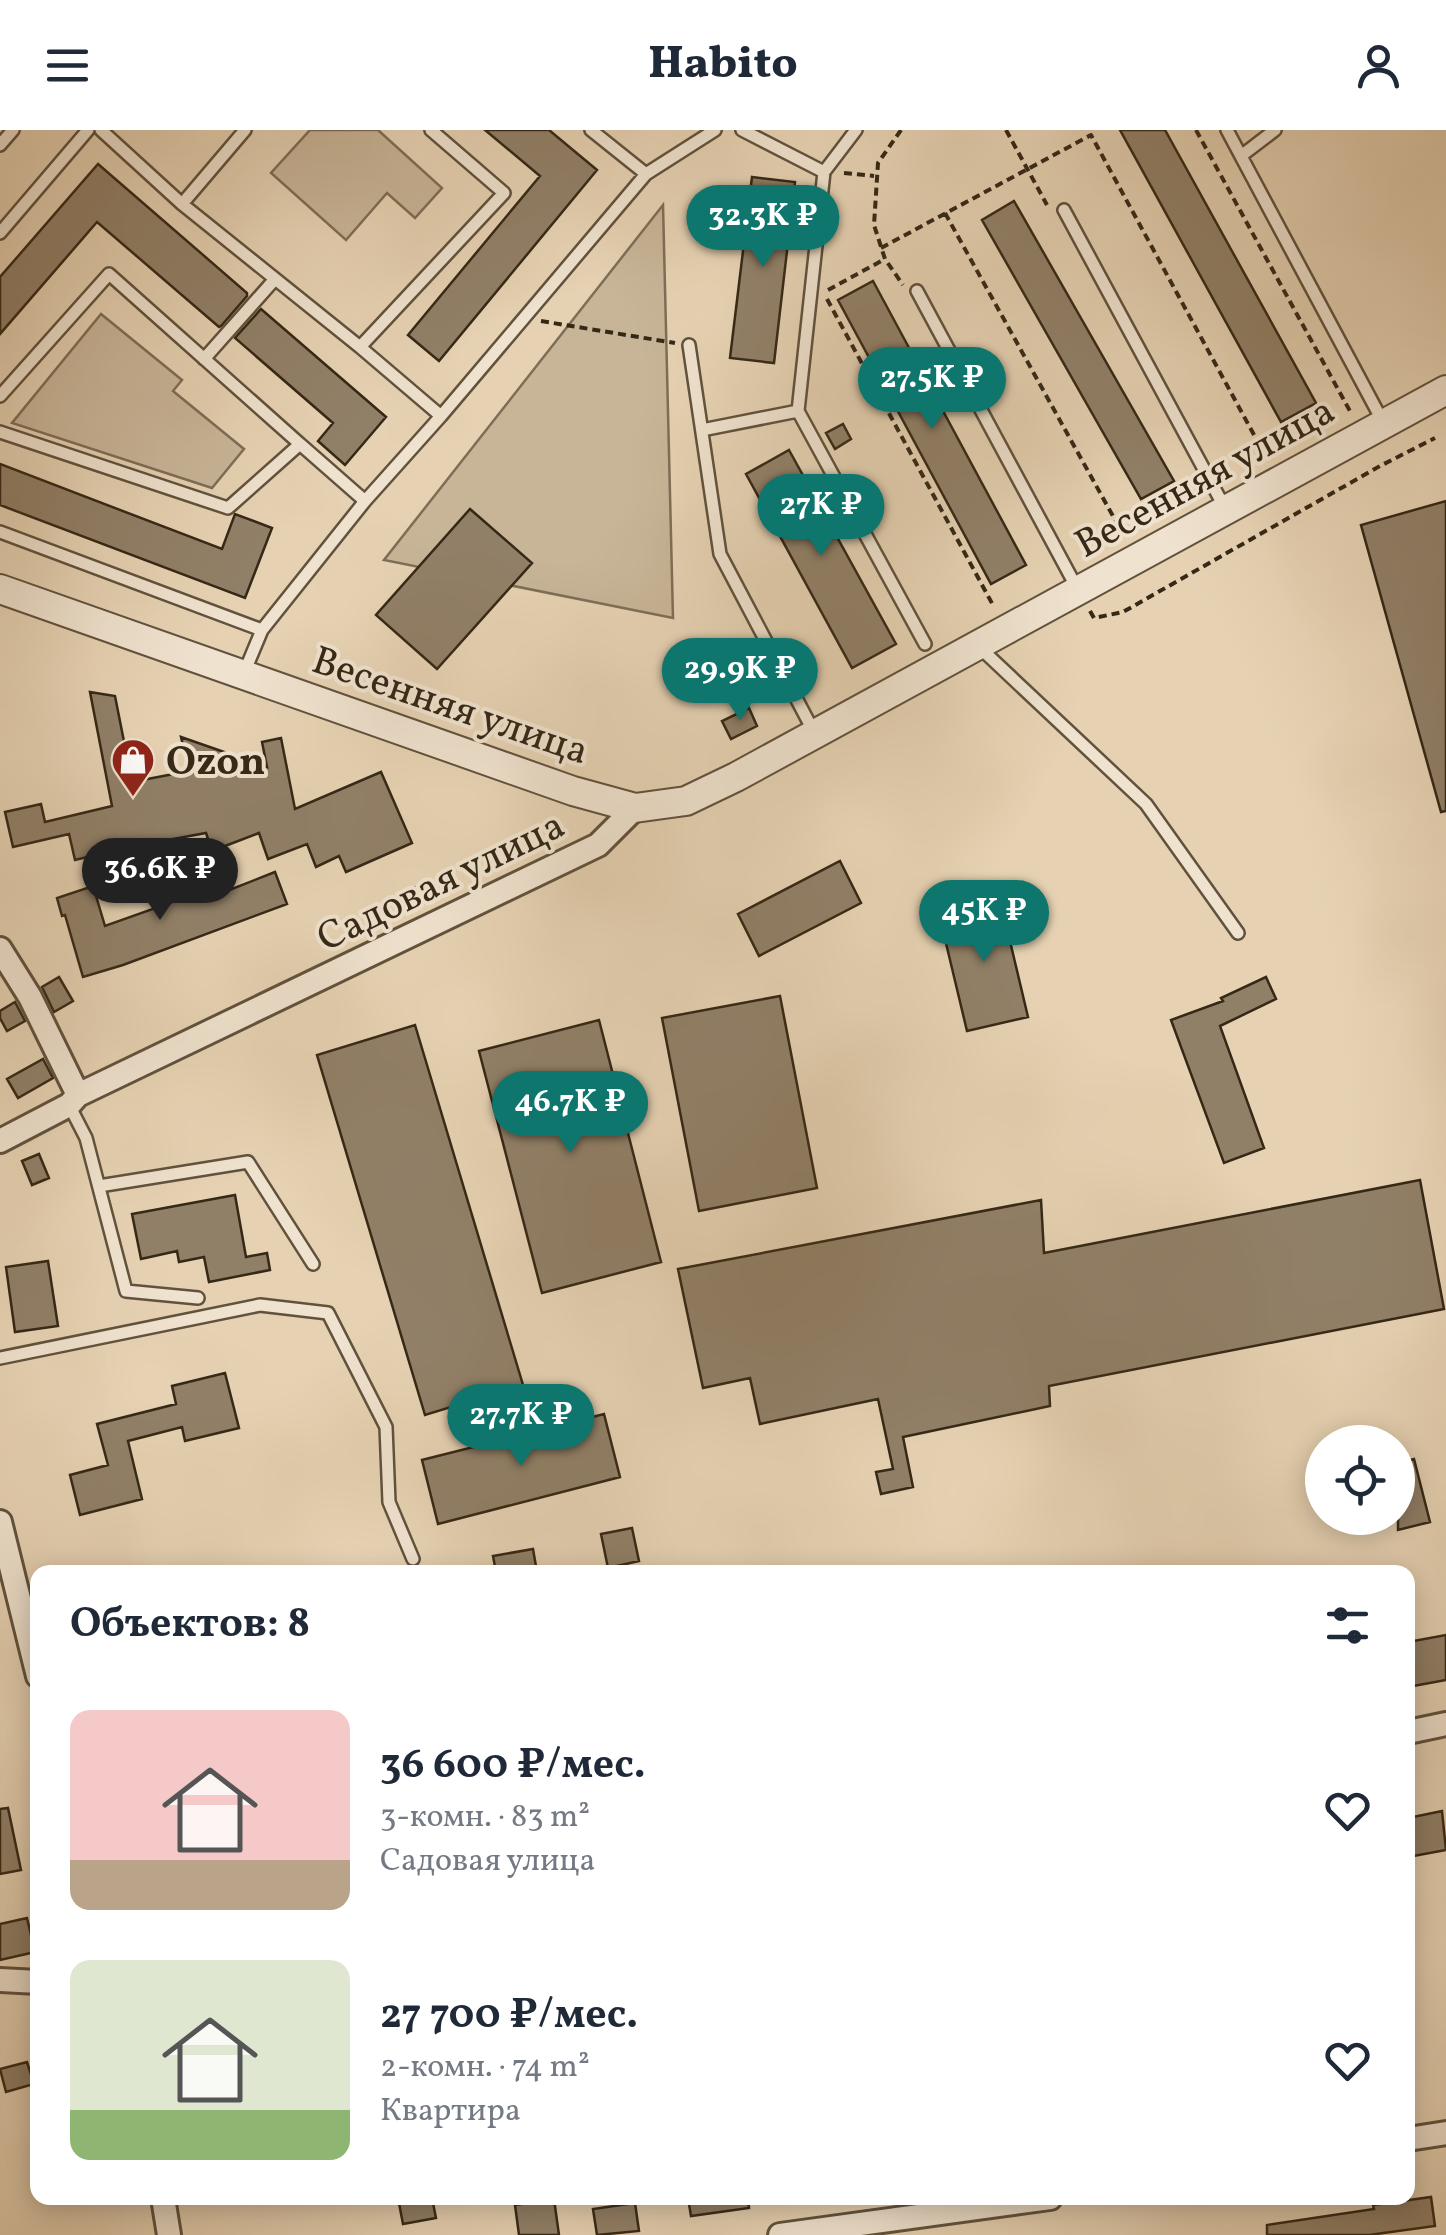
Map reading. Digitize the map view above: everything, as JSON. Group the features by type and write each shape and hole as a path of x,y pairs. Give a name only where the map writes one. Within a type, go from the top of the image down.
{"street":[{"name":"Весенняя улица","path":"0,589 574,790 635,808 686,801 1446,390"},
{"name":"Садовая улица","path":"0,1141 74,1100 598,845 635,808"},
{"path":"0,948 30,997 74,1100"},
{"path":"0,1522 30,1644"},
{"path":"1415,1731 1446,1724"},
{"path":"0,1980 30,1982"},
{"path":"1415,2139 1446,2132"},
{"path":"164,2205 169,2235"},
{"path":"780,2235 999,2205"}],"lane":[{"path":"0,145 13,130"},
{"path":"0,233 88,130"},
{"path":"101,130 182,204 441,416"},
{"path":"182,204 245,130"},
{"path":"360,348 504,193 431,130"},
{"path":"590,130 646,174"},
{"path":"244,674 262,630 364,501 646,174 715,130"},
{"path":"742,130 824,172"},
{"path":"856,130 824,172 798,410 925,644"},
{"path":"1227,130 1374,429"},
{"path":"1241,156 1275,130"},
{"path":"1064,210 1226,510"},
{"path":"0,396 109,274 364,501"},
{"path":"204,359 275,279"},
{"path":"917,291 1078,590"},
{"path":"690,345 720,554 815,734"},
{"path":"702,430 798,410"},
{"path":"0,432 228,508 300,444"},
{"path":"0,532 262,630"},
{"path":"977,645 1146,804 1238,933"},
{"path":"74,1100 126,1291 198,1298"},
{"path":"99,1186 248,1162 313,1264"},
{"path":"0,1358 260,1305 328,1313 386,1427 389,1502 413,1559"}],"path":[{"path":"901,130 878,162 874,225 885,259 908,292 917,291"},
{"path":"1196,130 1374,429"},
{"path":"824,172 876,176"},
{"path":"945,213 1124,536"},
{"path":"885,259 823,293 994,607"},
{"path":"524,318 690,345"},
{"path":"1078,590 1094,618 1123,612 1436,438"}],"shaded area":[{"path":"310,130 378,130 442,188 415,218 387,193 346,240 271,173"},
{"path":"663,205 673,618 384,560"},
{"path":"101,314 182,380 173,391 244,449 212,488 12,423"}],"building":[{"path":"485,130 549,130 597,170 439,361 408,335 540,176"},
{"path":"1120,130 1165,130 1316,403 1281,422"},
{"path":"98,164 247,293 221,326 97,222 0,334 0,277"},
{"path":"752,177 795,182 774,363 730,358"},
{"path":"1014,201 1174,481 1141,499 982,220"},
{"path":"873,281 1026,565 991,584 838,300"},
{"path":"261,309 386,417 345,465 318,441 333,423 235,338"},
{"path":"843,424 851,439 835,449 826,433"},
{"path":"789,450 896,644 852,668 746,474"},
{"path":"0,464 222,549 235,514 272,528 245,598 0,505"},
{"path":"1446,501 1446,811 1441,812 1361,525"},
{"path":"470,509 532,563 437,669 376,615"},
{"path":"717,653 728,675 705,687 694,665"},
{"path":"90,692 115,696 132,782 189,771 181,737 267,767 262,742 281,738 295,809 381,772 412,843 346,872 339,856 316,867 307,844 268,859 259,833 212,851 206,833 146,844 155,870 130,879 120,849 75,860 69,834 13,847 5,812 41,804 45,822 112,806"},
{"path":"749,708 757,726 731,739 722,721"},
{"path":"840,861 861,903 759,956 738,914"},
{"path":"275,872 287,904 83,977 57,898 93,886 105,926 206,890 209,898"},
{"path":"429,883 434,900 405,909 400,892"},
{"path":"1000,899 1028,1017 967,1031 939,914"},
{"path":"59,977 73,1001 54,1012 42,987"},
{"path":"1266,977 1276,999 1220,1026 1264,1148 1224,1163 1171,1020 1223,1001 1221,998"},
{"path":"780,996 817,1188 699,1211 662,1018"},
{"path":"15,1002 25,1021 7,1031 0,1011"},
{"path":"599,1020 661,1262 542,1293 479,1051"},
{"path":"415,1025 523,1385 425,1415 317,1055"},
{"path":"43,1059 53,1078 18,1098 7,1079"},
{"path":"39,1154 49,1178 32,1185 22,1161"},
{"path":"1420,1180 1444,1309 1049,1386 1050,1406 903,1437 913,1487 881,1494 876,1472 893,1469 878,1399 760,1424 750,1378 703,1388 678,1269 1041,1200 1044,1253"},
{"path":"235,1195 246,1257 267,1253 270,1270 209,1282 204,1257 179,1262 177,1251 141,1259 132,1214"},
{"path":"48,1261 58,1326 15,1332 6,1267"},
{"path":"225,1373 239,1428 185,1441 182,1427 128,1441 142,1499 80,1515 70,1475 108,1465 97,1424 176,1404 172,1386"},
{"path":"604,1414 620,1477 438,1524 422,1460"},
{"path":"1415,1463 1430,1522 1415,1526"},
{"path":"632,1528 639,1561 607,1565 601,1534"},
{"path":"533,1549 536,1565 495,1565 493,1556"},
{"path":"1446,1635 1446,1680 1415,1686 1415,1641"},
{"path":"8,1808 21,1870 0,1874 0,1809"},
{"path":"1442,1811 1446,1850 1415,1856 1415,1817"},
{"path":"27,1918 30,1953 0,1960 0,1924"},
{"path":"27,2062 30,2085 6,2092 0,2069"},
{"path":"1431,2197 1435,2226 1369,2235 1267,2235 1267,2225 1374,2209 1373,2205 1415,2205 1415,2199"},
{"path":"399,2205 433,2205 436,2218 403,2224"},
{"path":"515,2205 555,2205 559,2235 519,2235"},
{"path":"635,2205 639,2231 597,2235 593,2209"},
{"path":"689,2205 749,2205 749,2208 691,2216"}],"place":[{"name":"Ozon","path":"133,798"}]}
